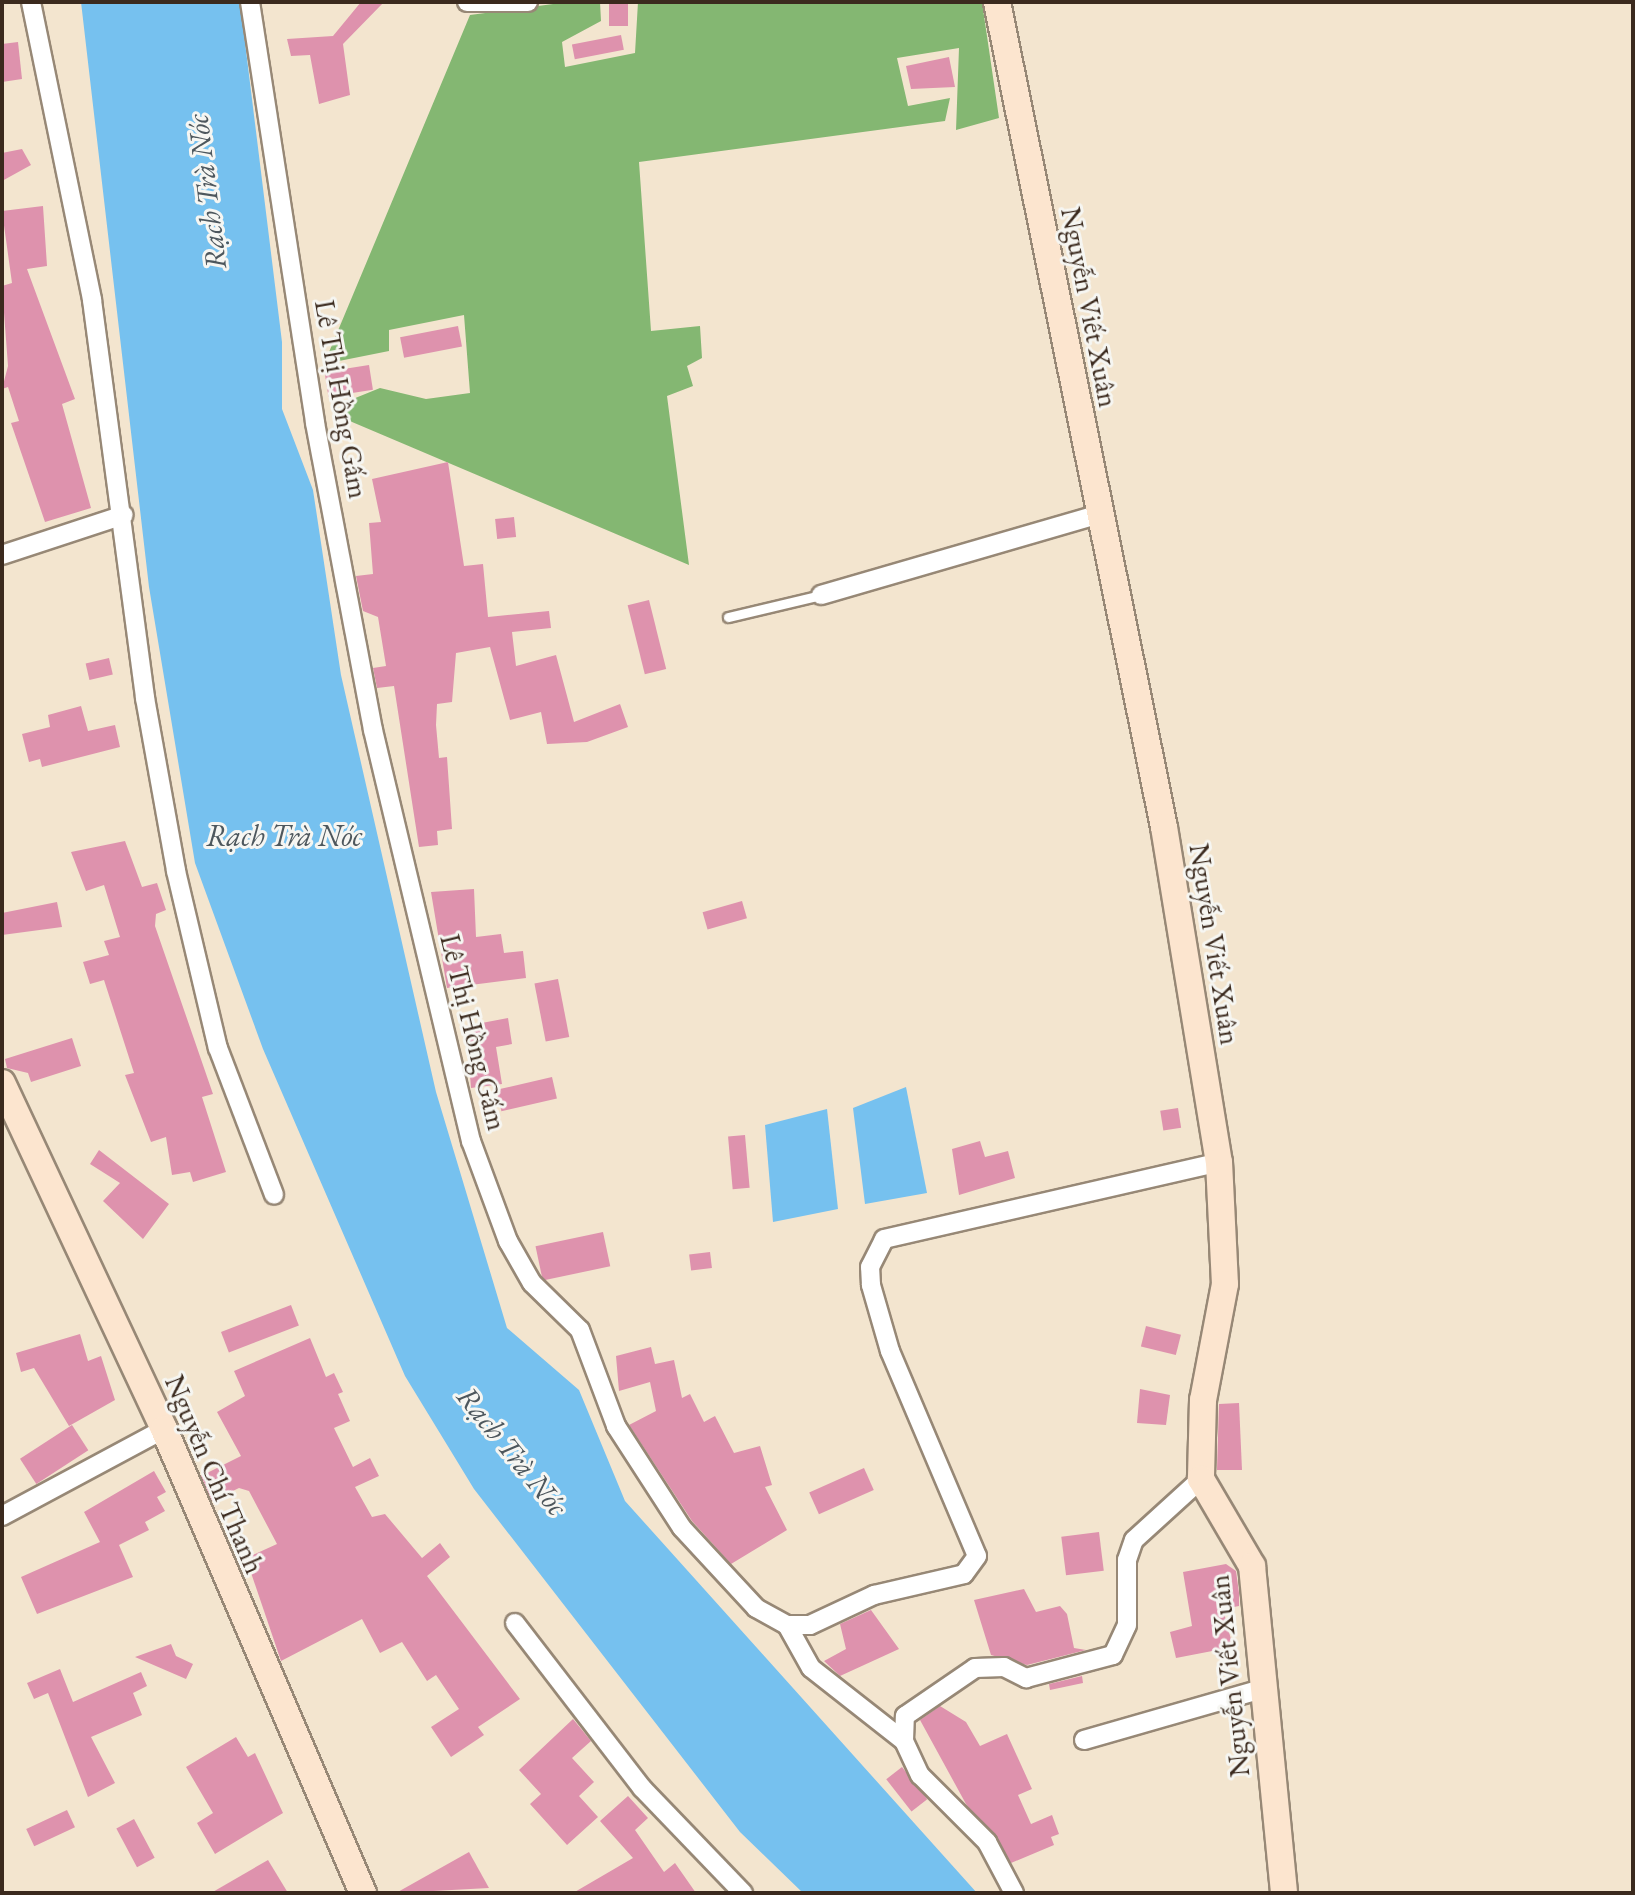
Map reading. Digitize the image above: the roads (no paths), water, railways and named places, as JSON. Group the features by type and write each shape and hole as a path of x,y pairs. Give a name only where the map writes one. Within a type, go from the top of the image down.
{"street":[{"name":"Lê Thị Hồng Gấm","path":"250,2 315,423 373,730 471,1141 508,1241 532,1283 580,1330 616,1426 659,1499 729,1582 787,1625 811,1668 904,1741 920,1775 987,1842 1014,1893"},
{"path":"467,2 528,2"},
{"name":"Nguyễn Viết Xuân","path":"997,2 1164,827 1219,1162 1225,1284 1203,1400 1201,1479 1252,1566 1284,1893"},
{"path":"31,8 92,300 124,515 145,698 203,997 235,1104 274,1195"},
{"path":"821,595 1100,514"},
{"path":"2,555 124,515"},
{"name":"Nguyễn Chí Thanh","path":"2,1083 164,1429 363,1893"},
{"path":"787,1625 810,1625 874,1595 964,1574 977,1556 890,1351 871,1285 870,1267 884,1239 1219,1162"},
{"path":"2,1516 164,1429"},
{"path":"904,1741 905,1716 975,1668 1004,1667 1026,1678 1113,1655 1127,1625 1127,1560 1134,1540 1201,1479"},
{"path":"515,1623 642,1788 743,1893"},
{"path":"1084,1740 1262,1689"}],"lane":[{"path":"728,617 821,595"}],"water":[{"name":"Rạch Trà Nóc","path":"81,2 240,2 282,342 282,409 313,490 341,675 436,1092 507,1328 579,1390 625,1501 977,1893 803,1893 740,1832 474,1489 405,1376 263,1049 195,863 149,587"},
{"path":"906,1087 927,1193 865,1204 853,1108"},
{"path":"827,1109 838,1209 773,1222 765,1125"}]}
